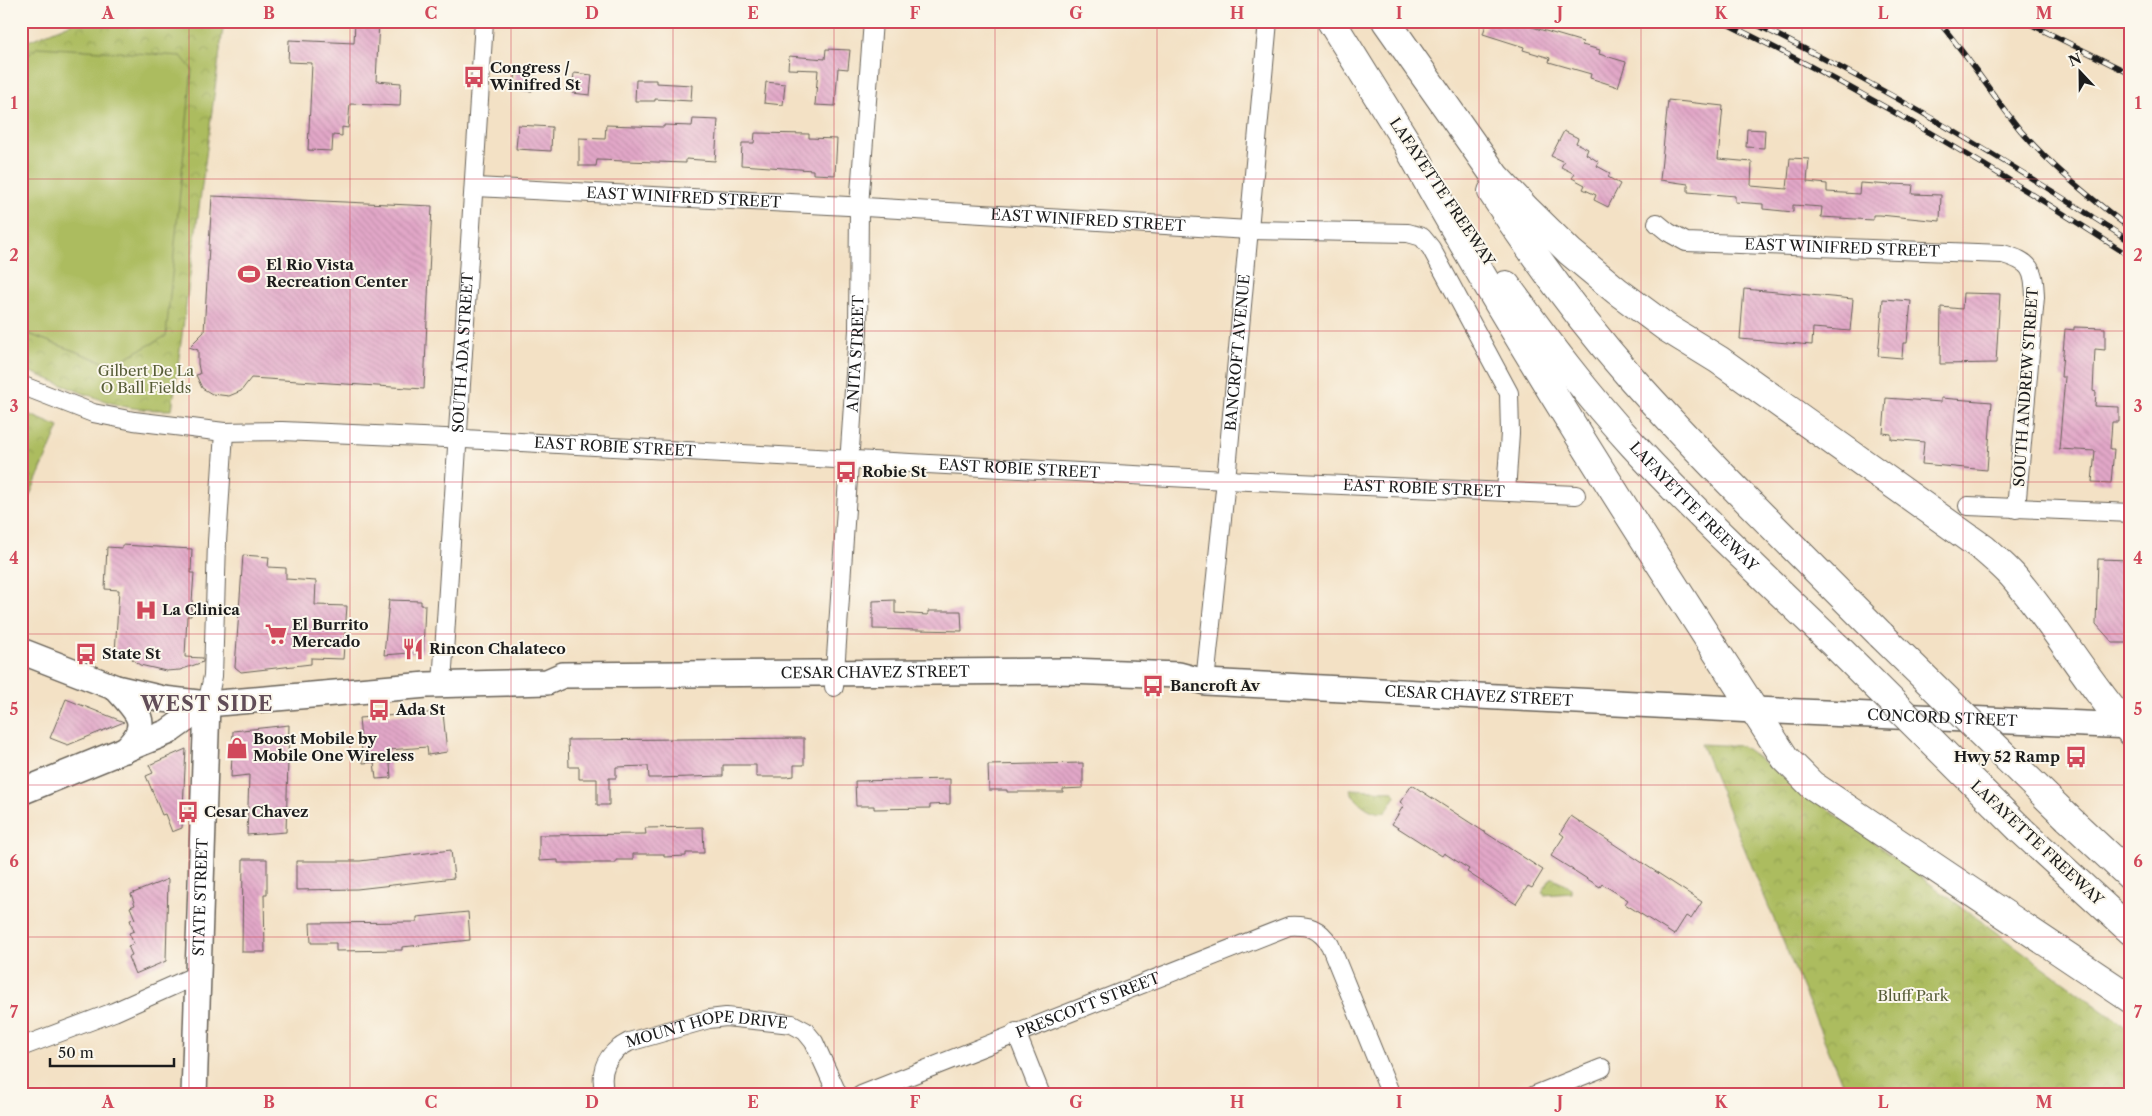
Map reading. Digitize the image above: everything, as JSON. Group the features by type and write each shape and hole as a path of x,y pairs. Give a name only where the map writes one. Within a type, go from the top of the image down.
{"highway":[{"name":"LAFAYETTE FREEWAY","path":"1331,21 1410,150 1530,318 1597,404 1633,445 1688,502 2021,830 2131,931"},
{"path":"1384,21 1512,223 1582,319 1632,379 1671,422 1881,636 2131,877"},
{"path":"1384,21 1495,176 1564,246 1617,291 1653,317 1720,360 1984,549 2010,573 2034,601 2053,630 2129,727"},
{"path":"1410,150 1463,244 1615,494 1785,758 1812,785 2131,999"}],"main road":[{"name":"CESAR CHAVEZ STREET","path":"21,651 116,688 163,699 207,704 442,684 547,682 563,675 834,680 1068,671 1180,675 1205,682 1754,710"},
{"path":"116,688 137,711 142,725 138,737 125,750"},
{"path":"21,792 168,732 207,704"},
{"name":"STATE STREET","path":"194,1095 196,976 207,704"},
{"name":"CONCORD STREET","path":"1754,710 2129,727"},
{"path":"196,1051 213,1095"}],"street":[{"name":"SOUTH ADA STREET","path":"442,684 484,21"},
{"name":"ANITA STREET","path":"834,680 858,330 859,206 873,21"},
{"name":"BANCROFT AVENUE","path":"1205,682 1226,480 1268,21"},
{"name":"EAST WINIFRED STREET","path":"474,187 859,206 1249,230 1408,233 1422,237 1431,248 1508,393 1510,433 1506,492"},
{"name":"EAST WINIFRED STREET","path":"1657,223 1686,242 2003,254 2019,258 2030,266"},
{"name":"SOUTH ANDREW STREET","path":"2016,509 2035,297 2034,280 2030,266"},
{"name":"EAST ROBIE STREET","path":"21,385 93,413 134,421 224,432 282,431 457,438 1226,480 1576,496"},
{"name":"STATE STREET","path":"207,704 213,676 217,542 224,432"},
{"path":"1968,506 2131,513"},
{"name":"PRESCOTT STREET","path":"861,1095 1016,1032 1288,926 1303,925 1315,928 1330,945 1391,1095"},
{"path":"21,1047 114,1012 196,976"},
{"name":"MOUNT HOPE DRIVE","path":"605,1095 602,1080 603,1068 609,1056 618,1048 647,1037 726,1016 780,1021 792,1024 805,1031 814,1042 838,1095"},
{"path":"1016,1032 1041,1095"},
{"path":"1534,1095 1602,1068"}],"green space":[{"name":"Gilbert De La O Ball Fields","path":"77,21 224,21 172,410 153,410 122,406 21,368 21,331 112,365 21,136 21,44"},
{"path":"38,47 181,56 192,69 166,336 112,365 21,331 21,136 27,56"},
{"path":"21,411 59,427 21,516"},
{"name":"Bluff Park","path":"1701,744 1742,746 2131,1031 2131,1095 1847,1095"},
{"path":"1350,789 1394,791 1396,796 1386,812 1381,813 1370,810 1360,803"},
{"path":"1551,878 1571,888 1571,893 1544,895 1542,892"}],"building":[{"path":"355,21 379,21 376,81 401,83 400,106 350,104 348,128 342,127 342,136 333,135 332,151 308,150 312,63 288,62 289,40 354,43"},
{"path":"1487,21 1527,21 1533,23 1532,27 1583,42 1582,45 1600,50 1599,54 1626,62 1618,87 1590,78 1591,74 1549,62 1550,58 1523,50 1524,47 1483,34"},
{"path":"826,49 850,50 848,69 838,68 835,106 815,105 818,70 788,69 789,56 825,59"},
{"path":"516,70 533,71 532,91 514,90"},
{"path":"574,73 592,75 590,95 572,93"},
{"path":"636,80 656,80 656,83 692,85 691,101 655,99 655,101 635,101"},
{"path":"766,82 785,84 783,105 764,103"},
{"path":"1668,100 1723,106 1718,159 1752,162 1751,186 1787,189 1790,158 1809,159 1807,182 1827,184 1827,192 1859,194 1860,183 1913,185 1912,194 1941,195 1940,221 1880,215 1873,215 1873,220 1821,217 1822,207 1793,205 1793,212 1763,209 1763,204 1735,202 1735,196 1688,192 1688,184 1660,180"},
{"path":"693,119 718,120 715,161 686,159 686,163 597,160 596,166 579,166 579,138 605,139 606,125 692,126"},
{"path":"518,125 552,127 551,151 516,149"},
{"path":"1747,129 1765,130 1764,148 1746,147"},
{"path":"1564,131 1578,138 1576,143 1588,149 1586,154 1599,162 1597,166 1610,173 1608,177 1620,184 1608,207 1594,200 1596,195 1583,189 1585,185 1572,178 1575,174 1561,167 1564,162 1551,156"},
{"path":"755,133 809,134 809,138 837,139 835,175 813,174 813,170 741,165 742,143 754,143"},
{"path":"212,196 432,206 424,389 251,378 241,391 229,396 212,394 202,388 196,375 200,374 198,350 189,347 204,332"},
{"path":"1744,289 1853,299 1850,331 1813,328 1812,345 1740,339"},
{"path":"1963,293 2000,294 1996,363 1940,364 1941,307 1962,309"},
{"path":"1883,299 1911,301 1907,343 1903,343 1902,358 1878,356"},
{"path":"2074,327 2105,328 2105,350 2095,349 2093,391 2096,392 2095,406 2119,407 2119,422 2112,422 2110,449 2114,449 2111,483 2092,482 2095,451 2059,449 2065,377 2061,377 2065,329 2074,330"},
{"path":"1886,398 1941,402 1941,398 1992,402 1987,470 1922,464 1924,442 1891,439 1891,434 1883,433"},
{"path":"122,545 192,549 191,573 194,573 191,616 187,616 185,657 203,658 203,662 180,670 166,671 140,665 129,654 115,653 119,590 105,589 107,547 122,548"},
{"name":"El Burrito Mercado","path":"243,555 269,557 268,567 286,568 286,579 316,581 315,605 347,606 343,659 311,658 311,664 241,672 235,667"},
{"path":"2098,559 2131,560 2131,643 2113,643 2096,624"},
{"path":"389,600 421,601 421,605 425,605 423,652 384,655"},
{"path":"895,600 895,613 928,615 928,611 961,611 962,631 873,629 873,601"},
{"path":"66,699 124,722 68,745 50,738"},
{"path":"443,713 447,752 428,755 427,747 389,750 391,778 376,779 374,762 363,763 359,718"},
{"path":"289,725 286,832 247,835 249,775 231,777 233,731"},
{"path":"804,738 804,765 794,765 794,776 756,777 756,765 723,765 723,776 649,778 648,766 616,767 616,778 609,778 609,805 597,805 597,779 579,779 579,767 569,767 568,740"},
{"path":"186,749 182,828 172,832 165,814 162,815 146,776 153,773 149,765"},
{"path":"1083,763 1083,788 1063,789 1063,792 1007,792 1007,790 989,790 988,765"},
{"path":"950,779 950,804 930,805 930,808 874,809 874,806 856,806 855,781"},
{"path":"1412,785 1543,870 1532,888 1528,886 1516,904 1467,872 1469,869 1444,853 1442,856 1392,824 1404,805 1400,802"},
{"path":"1571,816 1702,902 1691,919 1686,916 1674,935 1625,904 1628,900 1602,884 1600,887 1551,856 1564,836 1560,833"},
{"path":"703,827 704,853 686,853 686,856 664,857 664,854 633,854 633,860 616,860 616,863 558,863 558,860 539,861 539,835 646,834 645,828"},
{"path":"451,850 454,878 357,889 296,890 296,861 360,861"},
{"path":"243,859 267,859 267,894 264,894 265,952 242,952"},
{"path":"168,879 166,961 135,974 128,957 132,955 128,946 134,944 129,933 134,931 130,920 135,919 130,907 135,905 131,894"},
{"path":"468,912 470,940 402,947 402,950 336,951 336,943 311,943 310,923 417,922 417,917"}],"railway":[{"path":"1721,21 1878,103 1981,163 2131,257"},
{"path":"1749,21 1848,71 1944,125 2038,182 2131,242"},
{"path":"1938,21 2021,131 2070,180 2123,223"},
{"path":"2024,21 2131,74"}],"place":[{"name":"Congress / Winifred St","path":"474,77"},
{"name":"El Rio Vista Recreation Center","path":"249,274"},
{"name":"Robie St","path":"846,472"},
{"name":"La Clinica","path":"146,610"},
{"name":"El Burrito Mercado","path":"276,634"},
{"name":"Rincon Chalateco","path":"413,649"},
{"name":"State St","path":"86,654"},
{"name":"Bancroft Av","path":"1153,686"},
{"name":"Ada St","path":"379,710"},
{"name":"Boost Mobile by Mobile One Wireless","path":"237,748"},
{"name":"Hwy 52 Ramp","path":"2076,757"},
{"name":"Cesar Chavez","path":"188,812"}],"district":[{"name":"WEST SIDE","path":"207,704"}]}
